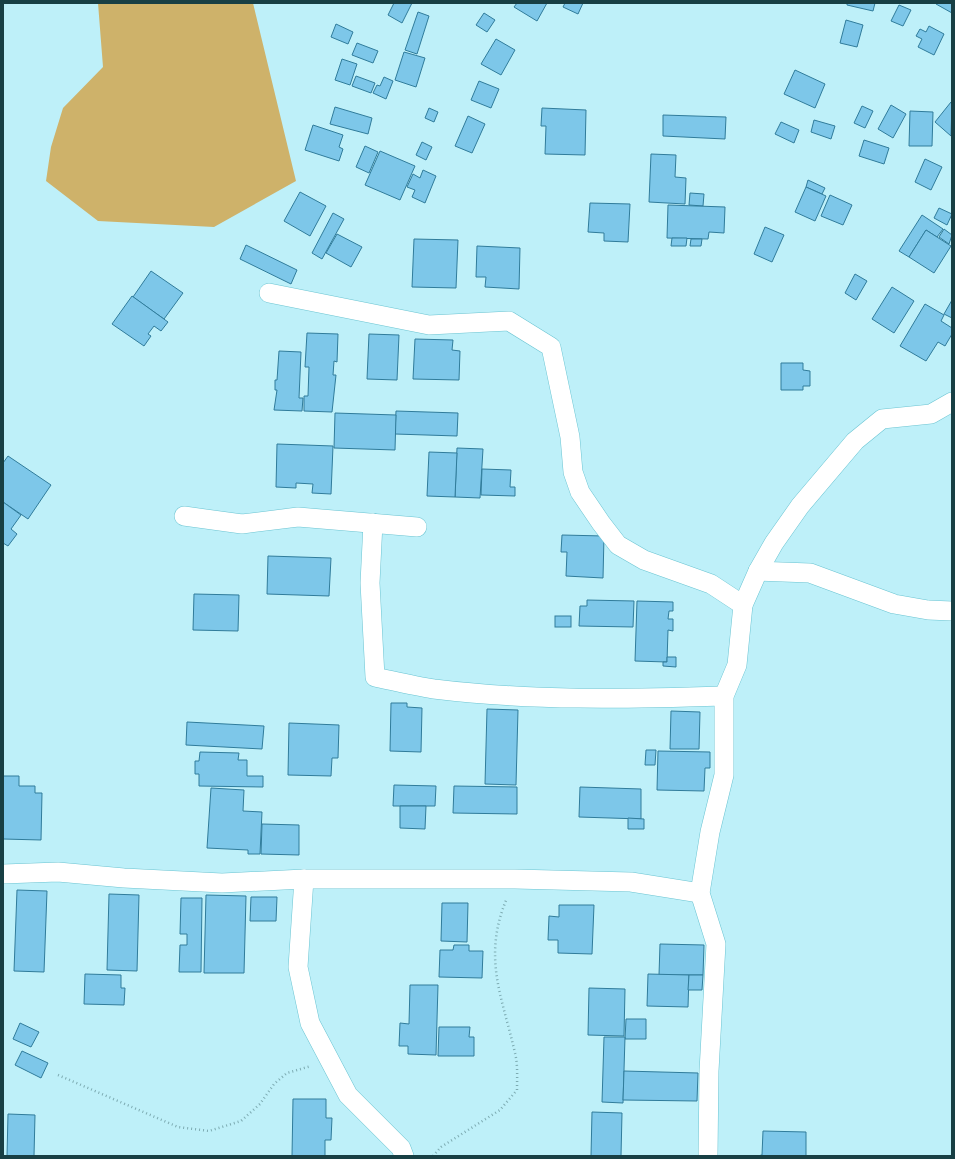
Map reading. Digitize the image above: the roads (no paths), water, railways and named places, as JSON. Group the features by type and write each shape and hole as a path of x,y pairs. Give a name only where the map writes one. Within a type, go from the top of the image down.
{"street":[{"path":"269,293 429,325 509,321 551,347 570,437 573,472 580,492 601,523 618,545 644,560 712,584 743,605"},
{"path":"708,1156 709,1071 716,944 700,893 710,832 724,775 724,696 737,665 743,605 758,571 774,543 800,506 855,441 882,420 931,414 952,402"},
{"path":"184,516 242,524 298,517 417,527"},
{"path":"373,523 370,583 375,677 433,688 512,696 621,700 724,696"},
{"path":"758,571 810,574 894,604 952,611"},
{"path":"3,874 58,872 222,884 304,879 515,879 631,882 700,893"},
{"path":"304,879 298,966 310,1023 348,1095 401,1148 404,1156"}]}
